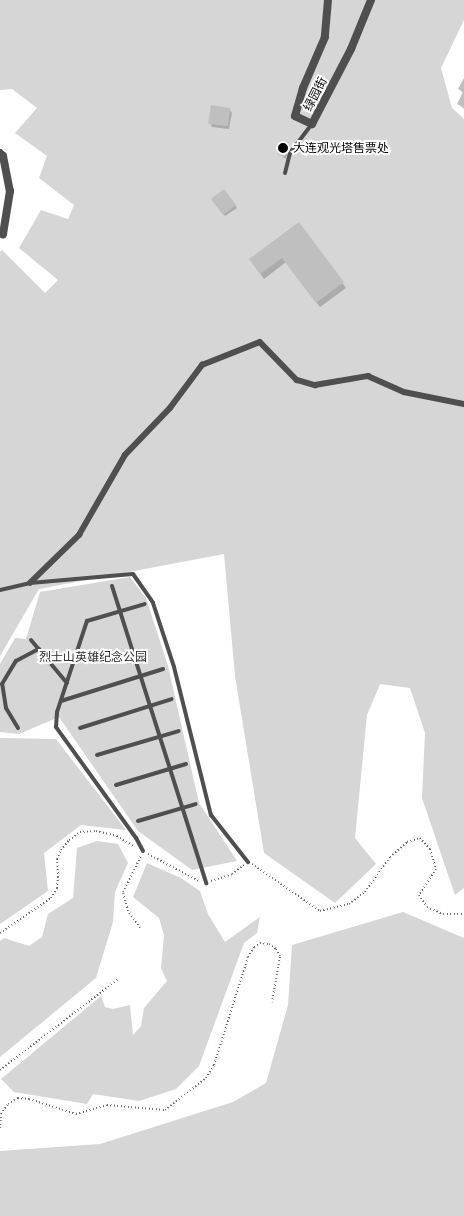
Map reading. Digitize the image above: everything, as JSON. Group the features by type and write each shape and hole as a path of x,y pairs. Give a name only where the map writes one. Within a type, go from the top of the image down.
{"street":[{"name":"绿园街","path":"328,0 326,37 303,88 295,116 312,124 351,49 371,0"},
{"path":"0,153 3,156 10,191 3,234"},
{"path":"30,583 80,535 125,456 170,408 202,365 260,342 297,380 315,384 368,376 404,392 464,404"}],"lane":[{"path":"285,173 290,153 312,124"},
{"path":"0,590 30,583 133,574 154,603 174,667 211,815 248,862"},
{"path":"112,586 206,883"},
{"path":"143,851 136,838 56,727 60,701 86,621 145,604"},
{"path":"31,640 66,682"},
{"path":"18,728 6,708 2,684 16,661 39,649"},
{"path":"60,701 164,669"},
{"path":"80,728 172,699"},
{"path":"97,754 179,731"},
{"path":"116,785 186,764"},
{"path":"138,821 196,804"}],"path":[{"path":"0,933 51,898 57,888 57,859 60,850 69,840 80,832 96,831 117,836 192,879 206,883 232,874 248,862 320,911 349,904 365,892 390,857 407,842 420,838 430,849 436,869 419,895 427,907 443,914 464,914"},
{"path":"140,928 128,911 123,892 143,851"},
{"path":"0,1128 1,1114 8,1104 18,1098 29,1099 76,1114 107,1105 165,1110 206,1078 214,1066 248,957 254,947 260,943 269,944 276,949 280,957 272,1002"},
{"path":"0,1070 118,979"}],"green space":[{"path":"0,0 464,0 464,20 441,68 452,108 464,119 464,888 455,895 422,798 425,733 410,688 380,684 367,715 355,838 376,864 335,903 264,853 235,676 224,554 39,589 0,656 0,252 2,250 45,293 58,280 19,248 41,210 68,219 74,205 39,178 47,156 15,133 37,108 12,89 0,90"},
{"name":"烈士山英雄纪念公园","path":"130,577 146,598 168,666 199,803 237,861 192,870 138,831 59,717 19,734 0,732 0,664 15,638 26,639 40,592"},
{"path":"0,738 56,739 126,830 81,825 44,853 48,891 0,924"},
{"path":"97,841 118,844 128,863 115,892 113,922 96,978 0,1057 0,941 4,938 29,946 42,937 48,914 73,898 77,848"},
{"path":"147,863 181,878 200,891 208,914 225,942 260,917 257,933 244,943 199,1066 176,1089 139,1101 93,1094 87,1104 14,1092 1,1079 101,996 105,1007 113,1009 130,1005 133,1035 141,1026 144,1008 167,981 161,968 164,935 159,918 133,897"},
{"path":"403,912 464,938 464,1216 0,1216 0,1151 100,1144 233,1102 266,1083 288,1005 292,945"}],"building":[{"path":"464,78 464,107 457,104 463,92 458,89"},
{"path":"211,105 230,108 228,126 208,124"},
{"name":"大连观光塔售票处","path":"281,141 289,142 285,157 277,154"},
{"path":"224,189 236,205 223,215 211,199"},
{"path":"299,222 344,282 316,303 282,258 260,274 249,259"}],"place":[{"name":"大连观光塔售票处","path":"283,148"}]}
